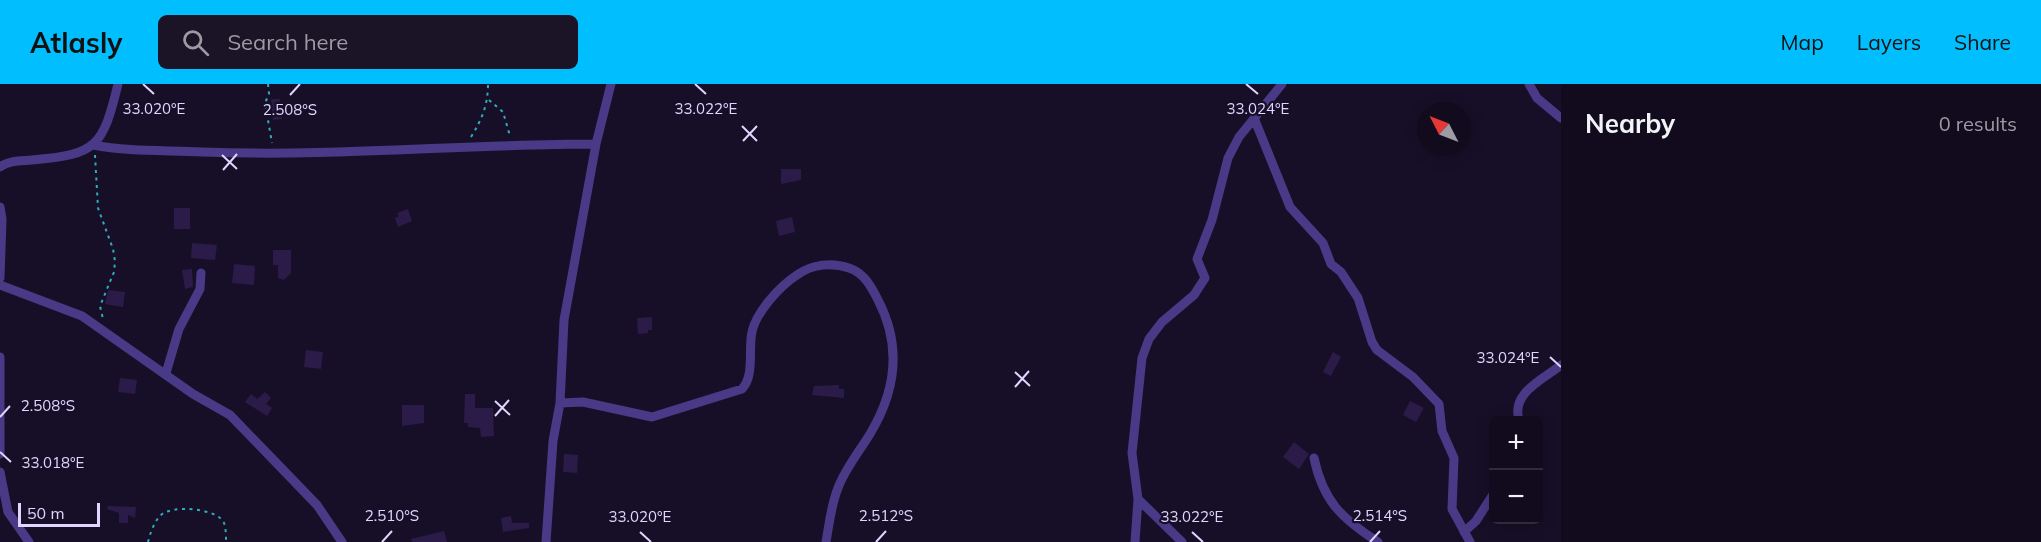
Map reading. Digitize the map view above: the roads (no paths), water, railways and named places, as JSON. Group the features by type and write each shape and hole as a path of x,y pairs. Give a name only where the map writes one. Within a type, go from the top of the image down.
{"street":[{"path":"94,146 108,122 118,84"},
{"path":"546,542 553,441 560,402 564,320 596,144 611,84"},
{"path":"1135,542 1138,499 1132,453 1136,433 1138,379 1142,358 1149,339 1162,322 1201,287 1205,278 1197,259 1212,219 1224,168 1239,137 1282,84"},
{"path":"1529,84 1537,98 1561,118"},
{"path":"1254,118 1290,207 1323,243 1331,264 1341,273 1358,298 1372,342 1377,350 1413,377 1438,404 1442,431 1454,458 1452,509 1470,542"},
{"path":"0,166 10,162 56,158 94,146 274,152 514,144 596,144"},
{"path":"0,207 2,219 0,278"},
{"path":"560,402 583,402 652,417 742,388 749,375 752,330 763,310 781,290 796,275 824,264 841,265 856,270 870,284 886,317 895,357 894,377 886,404 837,489 826,542"},
{"path":"166,373 179,329 200,289 201,273"},
{"path":"0,285 66,308 102,328 193,394 230,415 317,505 342,542"},
{"path":"0,357 0,454"},
{"path":"1518,416 1518,401 1561,365"},
{"path":"1314,458 1321,486 1342,516 1378,542"},
{"path":"0,472 8,512 29,542"},
{"path":"1464,531 1476,521 1489,498"},
{"path":"1138,499 1182,542"}]}
